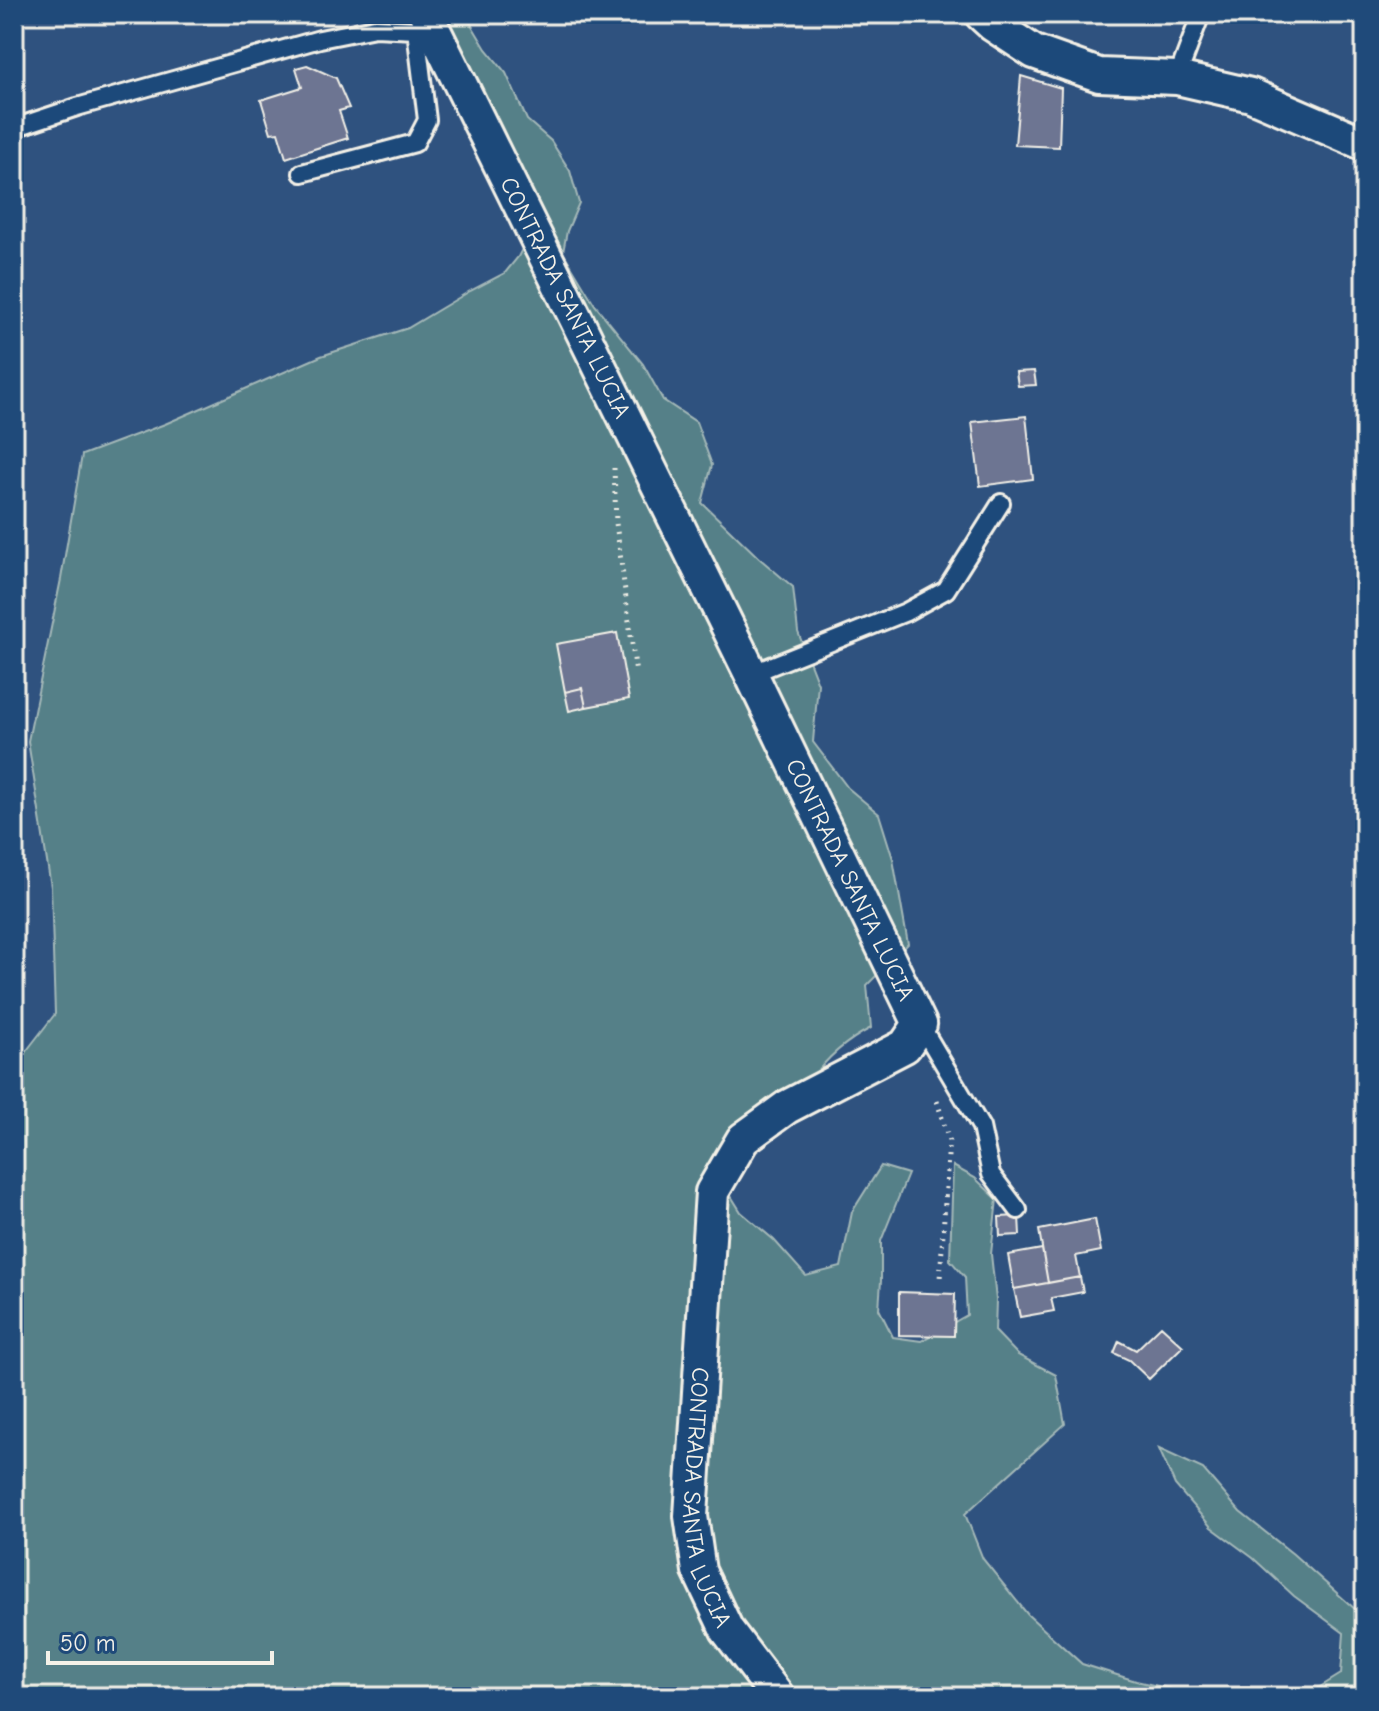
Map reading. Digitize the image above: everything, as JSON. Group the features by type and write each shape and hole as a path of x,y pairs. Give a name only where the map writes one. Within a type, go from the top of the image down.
{"street":[{"path":"993,18 1034,52 1099,75 1177,78 1251,95 1365,144"},
{"name":"CONTRADA SANTA LUCIA","path":"423,22 751,674 920,1024 905,1046 787,1107 743,1139 712,1192 691,1516 699,1571 727,1630 778,1697"}],"lane":[{"path":"1177,78 1201,14"},
{"path":"14,128 77,107 320,39 423,22 427,120 415,143 302,173"},
{"path":"751,674 906,612 946,590 1001,503"},
{"path":"920,1024 981,1127 991,1174 1018,1210"}],"path":[{"path":"613,462 616,523 636,674"},
{"path":"940,1279 949,1141 933,1088 944,1063"}],"green space":[{"path":"439,14 465,14 486,49 506,73 527,120 551,141 570,171 579,203 567,231 563,252 595,305 643,364 663,400 696,422 712,465 702,503 793,587 798,632 818,684 813,742 848,788 879,814 893,859 908,944 867,985 871,1028 831,1056 812,1079 716,1172 741,1212 774,1240 806,1276 841,1267 852,1212 881,1166 908,1174 881,1241 879,1309 893,1337 921,1341 967,1315 965,1277 950,1260 953,1166 975,1178 997,1199 991,1254 996,1300 995,1331 1018,1355 1056,1375 1065,1424 965,1514 983,1559 1028,1615 1082,1664 1136,1681 1206,1697 14,1697 14,1067 55,1014 51,887 28,741 82,455 165,424 321,356 408,328 505,273 518,257 537,220"},
{"path":"1159,1449 1203,1469 1240,1512 1365,1618 1365,1697 1304,1697 1341,1674 1344,1633 1211,1527 1175,1485"}],"building":[{"path":"307,65 336,78 349,108 339,111 348,138 286,158 278,132 271,133 261,100 302,87 296,68"},
{"path":"1021,76 1061,88 1059,147 1015,145"},
{"path":"14,200 21,224 14,226"},
{"path":"1365,245 1365,265 1356,260"},
{"path":"1034,371 1036,385 1018,386 1016,372"},
{"path":"1026,416 1033,479 980,486 972,422"},
{"path":"617,633 629,699 586,707 582,688 565,692 556,644"},
{"path":"582,688 586,707 569,711 565,692"},
{"path":"1019,1216 1020,1235 1000,1236 999,1217"},
{"path":"1095,1219 1101,1251 1076,1256 1080,1277 1048,1283 1039,1230"},
{"path":"1042,1249 1048,1283 1014,1289 1008,1255"},
{"path":"1080,1277 1083,1292 1051,1298 1054,1311 1020,1317 1014,1289"},
{"path":"899,1292 955,1294 954,1336 899,1335"},
{"path":"1161,1326 1183,1346 1149,1379 1129,1360 1114,1353 1119,1341 1136,1350"}]}
